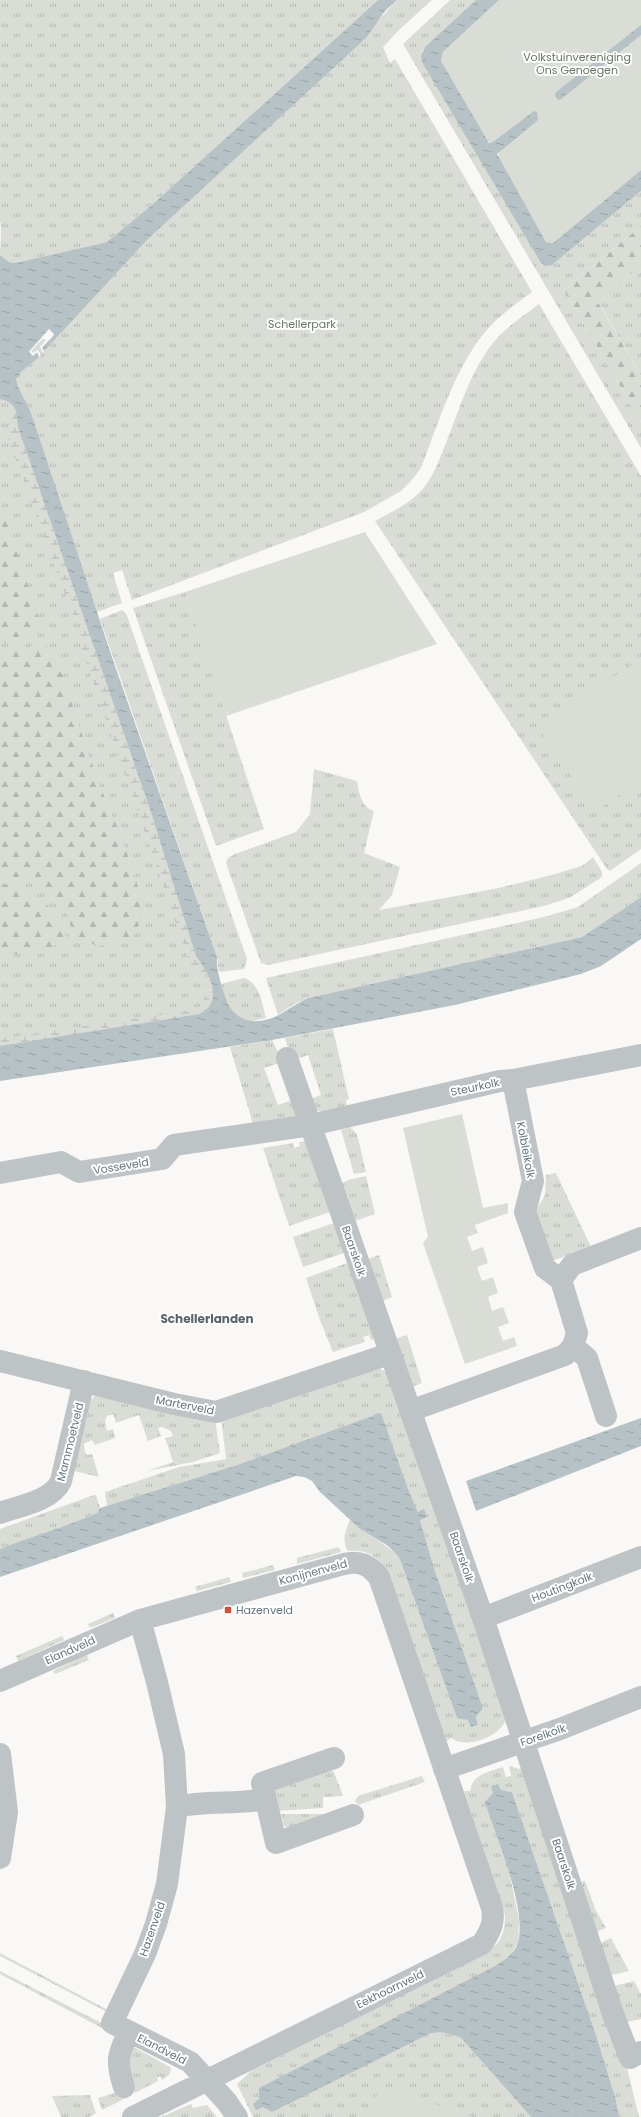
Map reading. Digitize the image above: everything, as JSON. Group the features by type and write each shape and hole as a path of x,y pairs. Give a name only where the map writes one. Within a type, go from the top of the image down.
{"street":[{"name":"Steurkolk","path":"311,1125 500,1080 513,1080 641,1055"},
{"name":"Baarskolk","path":"287,1058 525,1741 613,2014 636,2055"},
{"name":"Kolbleikolk","path":"513,1080 533,1181 525,1212 545,1268 561,1280"},
{"name":"Vosseveld","path":"0,1173 61,1162 79,1172 118,1166 162,1159 174,1145 311,1125"},
{"path":"410,1411 565,1355 573,1346 577,1333 561,1280 572,1265 641,1238"},
{"path":"573,1346 587,1358 606,1416"},
{"name":"Marterveld","path":"0,1361 174,1404 216,1412 390,1354"},
{"name":"Mammoetveld","path":"0,1513 42,1498 57,1489 61,1481 84,1381"},
{"name":"Houtingkolk","path":"483,1618 641,1557"},
{"name":"Konijnenveld","path":"140,1620 344,1564 353,1562 370,1566 379,1577 444,1769"},
{"name":"Elandveld","path":"0,1681 140,1620"},
{"name":"Hazenveld","path":"124,2087 119,2071 121,2027 156,1924 167,1884 177,1807 174,1754 157,1682 140,1620"},
{"name":"Forelkolk","path":"444,1769 525,1741 641,1697"},
{"path":"0,1754 7,1812 0,1858"},
{"path":"334,1758 262,1783 276,1843 353,1815"},
{"name":"Eekhoornveld","path":"133,2117 482,1944 491,1929 493,1914 444,1769"},
{"path":"177,1807 189,1804 246,1802 265,1799"},
{"name":"Elandveld","path":"121,2027 190,2062 227,2102 236,2117"}],"green space":[{"path":"0,0 378,0 153,204 107,242 15,263 9,262 0,255"},
{"name":"Schellerpark","path":"397,0 432,0 383,47 390,63 395,59 532,292 507,310 485,332 474,347 464,363 448,397 421,468 401,491 364,512 132,600 122,570 113,573 122,603 97,612 87,582 232,1033 0,1067 0,329 52,341 149,238 376,23"},
{"path":"450,0 476,0 422,51 541,263 559,259 641,191 641,226 564,290 641,422 641,448 403,44"},
{"name":"Volkstuinvereniging Ons Genoegen","path":"499,0 641,0 641,170 553,243 546,242 498,157 499,151 493,143 487,141 441,61 443,52"},
{"path":"641,226 641,265 598,302 641,376 641,422 564,290"},
{"path":"641,265 641,376 598,301"},
{"path":"539,304 641,476 641,849 610,871 607,869 375,521 405,504 416,496 425,486 437,465 477,367 493,343 503,332"},
{"path":"17,412 17,416 83,618 75,617 72,613 8,438 14,413"},
{"path":"0,496 42,631 0,644"},
{"path":"365,532 437,644 226,716 185,592"},
{"path":"185,592 264,829 216,846 133,608"},
{"path":"122,610 126,613 247,959 244,969 219,972 217,957 100,619"},
{"path":"86,626 151,812 196,956 208,974 199,973 189,961 79,641 80,628"},
{"path":"44,641 63,677 97,779 123,841 142,899 138,929 132,937 97,947 89,941 74,943 71,926 66,912 60,902 52,894 30,883 0,873 0,657"},
{"path":"641,659 641,781 594,812 538,726"},
{"path":"314,769 357,781 363,803 374,811 364,853 400,867 392,895 379,910 494,889 548,876 582,866 593,857 602,872 602,877 569,898 544,906 268,965 261,963 226,863 228,858 235,854 296,832 310,814"},
{"path":"641,863 641,897 582,937 308,998 294,1004 278,1015 266,978 544,917 578,907"},
{"path":"0,883 34,896 43,902 58,918 68,942 30,952 0,956"},
{"path":"244,978 254,984 257,989 262,1001 266,1018 247,1021 237,1016 230,1007 224,995 221,984"},
{"path":"211,985 213,994 212,1002 208,1008 200,1014 0,1046 0,1039 191,1010 203,1005 205,996 203,986"},
{"path":"333,1029 349,1099 346,1100 347,1105 329,1111 311,1109 307,1100 321,1095 308,1055 292,1061 285,1038"},
{"path":"272,1040 278,1052 279,1063 264,1068 278,1105 292,1100 296,1116 291,1121 253,1127 230,1047"},
{"path":"462,1114 483,1208 508,1203 508,1213 475,1225 478,1233 467,1237 472,1251 483,1247 488,1263 477,1267 482,1281 493,1277 498,1293 488,1297 492,1311 503,1307 509,1323 498,1327 503,1341 514,1337 517,1346 465,1364 423,1243 428,1237 403,1128"},
{"path":"350,1127 357,1134 366,1172 354,1174 341,1130"},
{"path":"307,1141 333,1211 289,1226 263,1148 293,1143 294,1148 300,1146 299,1142"},
{"path":"556,1173 591,1247 549,1262 534,1214 545,1195 546,1175"},
{"path":"366,1176 375,1214 352,1222 339,1184"},
{"path":"337,1222 347,1252 303,1267 293,1237"},
{"path":"379,1255 392,1297 380,1302 365,1260"},
{"path":"350,1262 376,1338 371,1340 369,1335 363,1337 365,1342 333,1352 320,1320 306,1278"},
{"path":"407,1335 422,1383 409,1388 392,1340"},
{"path":"377,1367 386,1372 390,1377 506,1719 498,1731 491,1736 474,1742 458,1741 451,1738 447,1741 388,1573 376,1558 361,1551 348,1551 346,1547 345,1535 350,1519 399,1557 457,1718 468,1720 478,1725 476,1717 483,1708 434,1568 420,1519 427,1517 418,1512 381,1414 237,1465 107,1506 105,1492 179,1467 226,1459 221,1417"},
{"path":"96,1395 215,1418 220,1453 193,1462 147,1471 173,1462 165,1438 173,1436 171,1431 162,1427 158,1428 161,1436 148,1441 139,1415 116,1423 113,1414 107,1416 105,1421 107,1431 113,1429 115,1438 95,1445 92,1440 84,1444 85,1453 87,1455 92,1454 99,1477 74,1471 91,1400"},
{"path":"96,1495 100,1508 97,1513 0,1549 0,1529"},
{"path":"339,1547 341,1552 297,1564 297,1558"},
{"path":"273,1565 275,1570 243,1578 242,1573"},
{"path":"229,1577 231,1582 197,1591 195,1587"},
{"path":"113,1613 115,1618 90,1628 88,1624"},
{"path":"62,1636 64,1640 18,1661 16,1656"},
{"path":"86,1655 89,1660 55,1674 53,1671"},
{"path":"509,1766 519,1769 524,1767 626,2064 639,2117 619,2117 616,2100 596,2035 512,1792 501,1790 493,1793 519,1920 518,1943 511,1954 495,1966 328,2083 429,2034 445,2033 461,2038 531,2117 253,2117 237,2084 251,2071 484,1954 500,1940 503,1933 505,1915 464,1791 470,1791 471,1785 474,1781 482,1774 487,1772 503,1767 506,1777 511,1776"},
{"path":"325,1768 334,1772 343,1796 323,1797 323,1808 279,1811 271,1789"},
{"path":"422,1776 425,1782 358,1805 355,1801 358,1796"},
{"path":"281,1814 329,1814 289,1828 284,1826"},
{"path":"585,1881 596,1911 606,1928 596,1932 580,1882"},
{"path":"611,1938 629,1971 611,1975 600,1943"},
{"path":"0,1953 108,2010 107,2012 0,1956"},
{"path":"0,1971 117,2031 115,2035 0,1974"},
{"path":"634,1981 641,1994 641,2019 627,2022 614,1986"},
{"path":"130,2045 170,2067 171,2069 169,2075 162,2080 160,2076 157,2078 158,2081 135,2093 132,2080 128,2076"},
{"path":"380,2085 473,2117 369,2117"},
{"path":"128,2089 132,2095 102,2110 98,2098"},
{"path":"90,2095 96,2113 89,2117 61,2117 52,2096"},
{"path":"191,2104 193,2108 207,2105 217,2117 161,2117"}],"water":[{"path":"378,0 397,0 385,11 366,38 149,238 44,351 42,348 54,335 49,330 29,351 33,356 38,352 39,357 21,372 16,379 17,384 31,413 115,666 217,957 218,972 225,996 233,1012 246,1020 262,1021 279,1015 308,998 582,937 641,897 641,939 601,966 581,974 455,1005 272,1040 0,1081 0,1046 200,1014 208,1008 212,1002 213,994 210,978 196,956 151,812 18,427 15,409 10,403 0,399 0,255 9,262 15,263 107,242 153,204"},
{"path":"476,0 499,0 443,52 441,61 489,143 493,142 534,111 537,112 538,120 497,154 546,242 553,243 641,170 641,191 552,265 545,266 541,263 423,64 421,56 425,47"},
{"path":"641,25 641,35 560,100 557,99 555,96 556,92"},
{"path":"381,1413 410,1494 418,1512 424,1509 427,1517 420,1520 434,1568 483,1708 476,1717 478,1725 471,1727 468,1720 457,1718 399,1557 388,1546 359,1528 320,1492 312,1481 304,1477 296,1476 0,1577 0,1549 85,1518 97,1513 100,1508 237,1465"},
{"path":"641,1418 641,1446 476,1511 466,1481"},
{"path":"498,1784 501,1790 512,1792 596,2035 616,2100 619,2117 531,2117 461,2038 441,2033 429,2034 272,2112 263,2107 256,2110 253,2104 259,2099 259,2088 495,1966 515,1950 518,1942 520,1927 518,1910 503,1852 485,1802 493,1793 491,1786"}],"pier":[{"path":"49,329 54,334 42,348 44,351 43,353 40,347 51,334 49,332 31,351 33,353 38,350 41,355 39,357 37,352 33,356 29,352"}],"place":[{"name":"Hazenveld","path":"228,1610"}],"district":[{"name":"Schellerlanden","path":"207,1319"}]}
